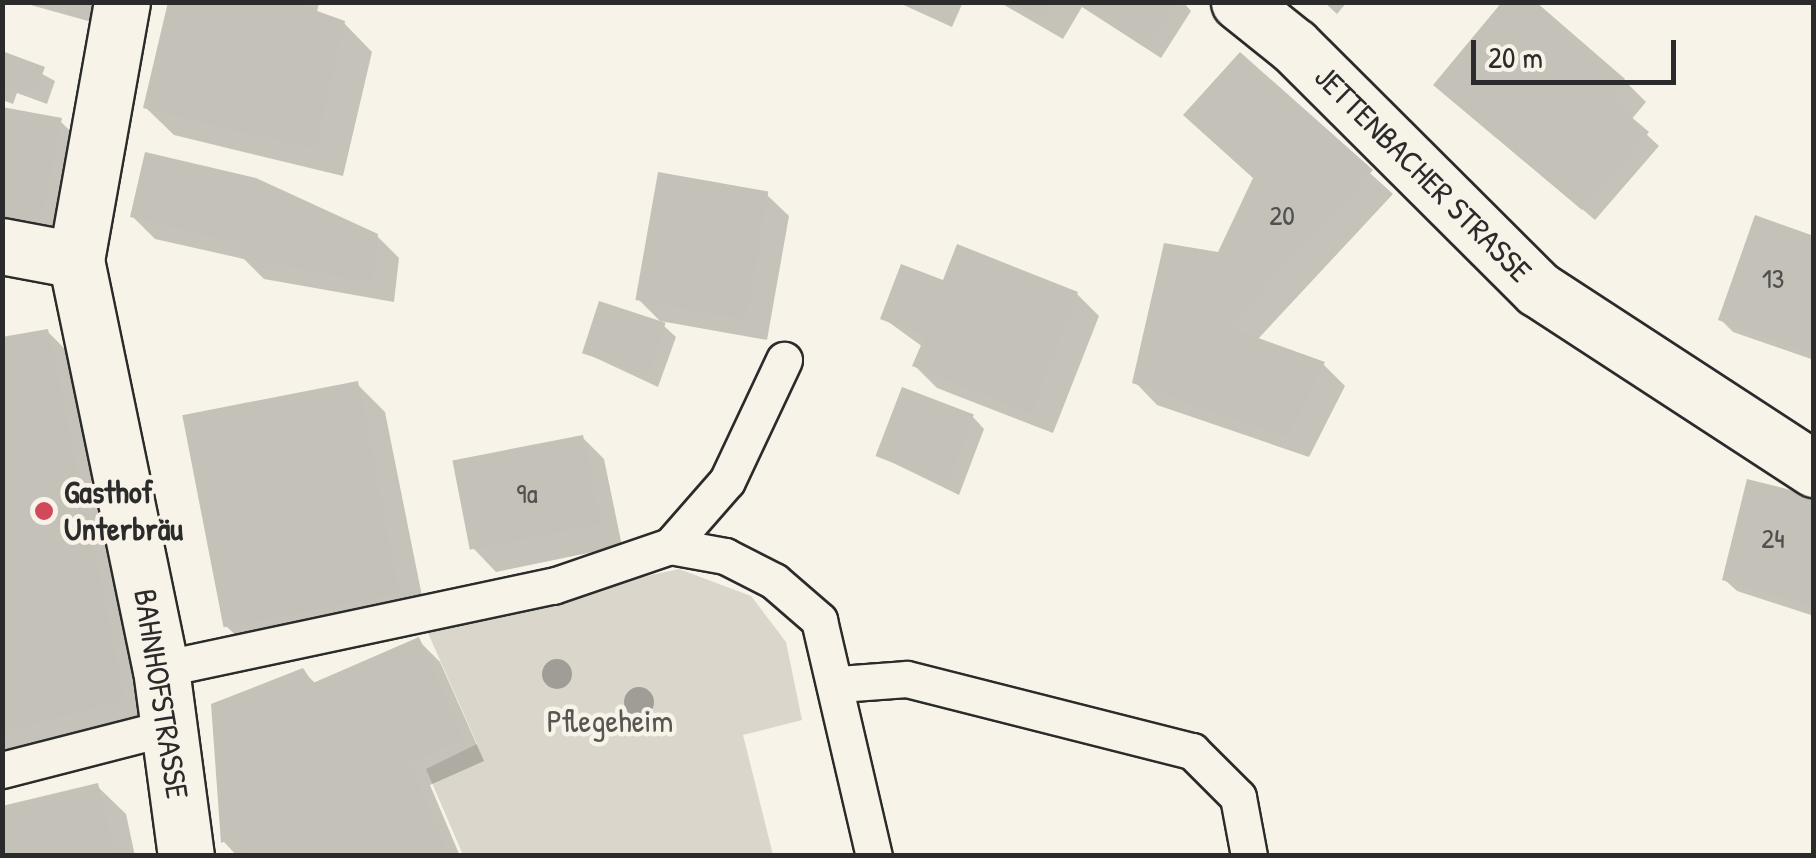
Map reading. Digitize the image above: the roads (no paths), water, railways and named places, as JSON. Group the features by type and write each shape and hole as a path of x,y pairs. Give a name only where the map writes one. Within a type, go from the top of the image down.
{"main road":[{"name":"BAHNHOFSTRASSE","path":"122,2 76,260 161,669 186,856"},
{"name":"JETTENBACHER STRASSE","path":"1239,2 1294,46 1538,290 1814,469"},
{"path":"2,246 76,260"}],"lane":[{"path":"670,546 728,481 784,360"},
{"path":"161,669 553,586 670,546 725,556 797,596 819,620 839,684 874,856"},
{"path":"839,684 906,679 1192,751 1238,797 1249,856"},
{"path":"2,770 170,727"}],"place":[{"name":"Gasthof Unterbräu","path":"44,511"}],"park label":[{"name":"Pflegeheim","path":"610,721"}]}
